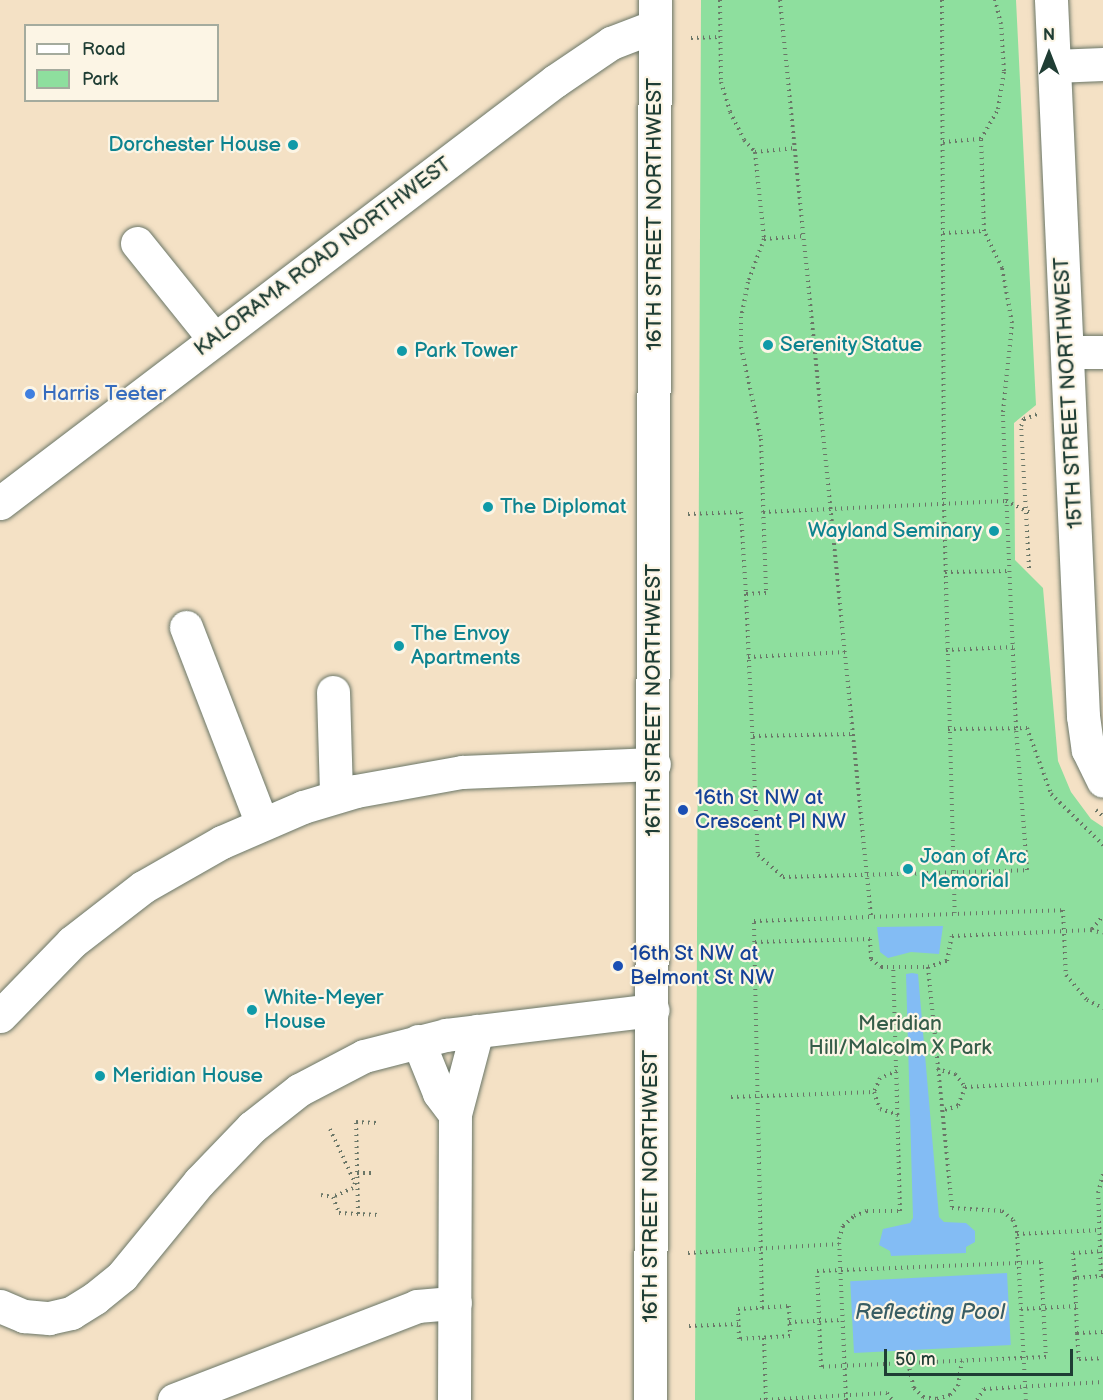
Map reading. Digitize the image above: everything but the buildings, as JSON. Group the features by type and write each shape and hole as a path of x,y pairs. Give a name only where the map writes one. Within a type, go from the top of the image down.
{"street":[{"name":"15TH STREET NORTHWEST","path":"1051,0 1068,352 1090,557 1093,724 1088,750 1103,782"},
{"name":"KALORAMA ROAD NORTHWEST","path":"0,503 555,81 655,13"},
{"name":"16TH STREET NORTHWEST","path":"650,1400 655,13"},
{"path":"1054,66 1103,64"},
{"path":"136,243 215,340"},
{"path":"1068,352 1103,352"},
{"path":"186,627 262,824"},
{"path":"333,692 336,796"},
{"path":"0,1016 72,942 119,904 195,856 262,824 336,796 409,779 471,771 654,764"},
{"path":"0,1306 38,1318 60,1316 81,1308 122,1276 214,1164 252,1127 325,1075 364,1056 418,1041 477,1031 652,1010"},
{"path":"454,1400 454,1114 477,1031"},
{"path":"418,1041 440,1093 454,1114"},
{"path":"174,1400 417,1306 455,1303"}],"path":[{"path":"720,0 719,37 722,82 730,112 744,140 755,152 764,239 748,282 741,317 741,347 761,439 766,593 746,594"},
{"path":"780,0 830,509 869,874 871,916"},
{"path":"942,0 946,650 955,913"},
{"path":"688,514 741,512 758,855 783,877 1027,870 1016,728 1003,392 1012,323 1008,289 984,231 981,139 998,109 1005,71 1001,24 995,0"},
{"path":"691,38 719,37"},
{"path":"943,142 981,139"},
{"path":"755,152 795,148"},
{"path":"943,233 984,231"},
{"path":"764,239 804,236"},
{"path":"1029,568 1022,426 1024,419 1038,414"},
{"path":"763,512 1006,501 1031,513"},
{"path":"945,572 1010,571"},
{"path":"946,650 1013,647"},
{"path":"748,657 846,652"},
{"path":"948,729 1016,728 1031,731 1047,785 1058,804 1103,845"},
{"path":"753,736 854,735"},
{"path":"762,1308 754,921 1063,910 1066,975 1086,1000 1103,1008"},
{"path":"1091,930 1103,916"},
{"path":"756,942 870,939 872,959 881,967 928,967 947,961 952,936 1091,930 1103,933"},
{"path":"846,1398 839,1244 843,1226 854,1216 867,1211 900,1210 893,967"},
{"path":"928,967 952,1208 1002,1211 1013,1220 1017,1234 1026,1400"},
{"path":"937,1069 956,1074 965,1087"},
{"path":"897,1071 880,1077 874,1092 880,1109 899,1115"},
{"path":"965,1087 1103,1080"},
{"path":"941,1111 958,1106 965,1087"},
{"path":"731,1097 874,1092"},
{"path":"358,1214 356,1122 377,1123"},
{"path":"330,1129 356,1182"},
{"path":"357,1173 373,1173"},
{"path":"1075,1278 1102,1277 1098,1193 1103,1174"},
{"path":"321,1195 333,1197 353,1188 356,1182"},
{"path":"333,1197 339,1214 379,1215"},
{"path":"1017,1234 1099,1230"},
{"path":"688,1253 839,1244"},
{"path":"1101,1252 1073,1253 1079,1359 1103,1358"},
{"path":"1018,1262 1041,1262 1046,1357 820,1367 817,1271 1018,1262"},
{"path":"789,1306 790,1336 739,1339 738,1309 762,1308 789,1306"},
{"path":"1021,1309 1076,1306"},
{"path":"789,1322 842,1320"},
{"path":"689,1326 738,1324"},
{"path":"1077,1333 1103,1332"},
{"path":"764,1338 766,1400"},
{"path":"908,1363 914,1388 923,1397 937,1399 950,1395 958,1386 962,1361"},
{"path":"977,1400 984,1389 1103,1382"},
{"path":"760,1400 846,1398 887,1393 892,1400"}],"green space":[{"name":"Meridian Hill/Malcolm X Park","path":"701,0 1016,0 1036,405 1014,423 1015,560 1043,588 1058,761 1071,792 1091,819 1103,827 1103,1400 695,1400"}],"water":[{"path":"943,926 939,954 911,952 888,958 880,952 877,927"},
{"path":"906,974 918,974 939,1217 944,1222 966,1223 975,1231 975,1242 966,1247 966,1253 891,1256 890,1251 879,1245 883,1229 910,1223 913,1218"},
{"name":"Reflecting Pool","path":"1007,1273 1011,1345 854,1353 850,1281"}],"place":[{"name":"Dorchester House","path":"293,145"},
{"name":"Serenity Statue","path":"768,345"},
{"name":"Park Tower","path":"402,351"},
{"name":"Harris Teeter","path":"30,394"},
{"name":"The Diplomat","path":"488,507"},
{"name":"Wayland Seminary","path":"994,531"},
{"name":"The Envoy Apartments","path":"399,646"},
{"name":"16th St NW at Crescent Pl NW","path":"683,810"},
{"name":"Joan of Arc Memorial","path":"908,869"},
{"name":"16th St NW at Belmont St NW","path":"618,966"},
{"name":"White-Meyer House","path":"252,1010"},
{"name":"Meridian House","path":"100,1076"}]}
